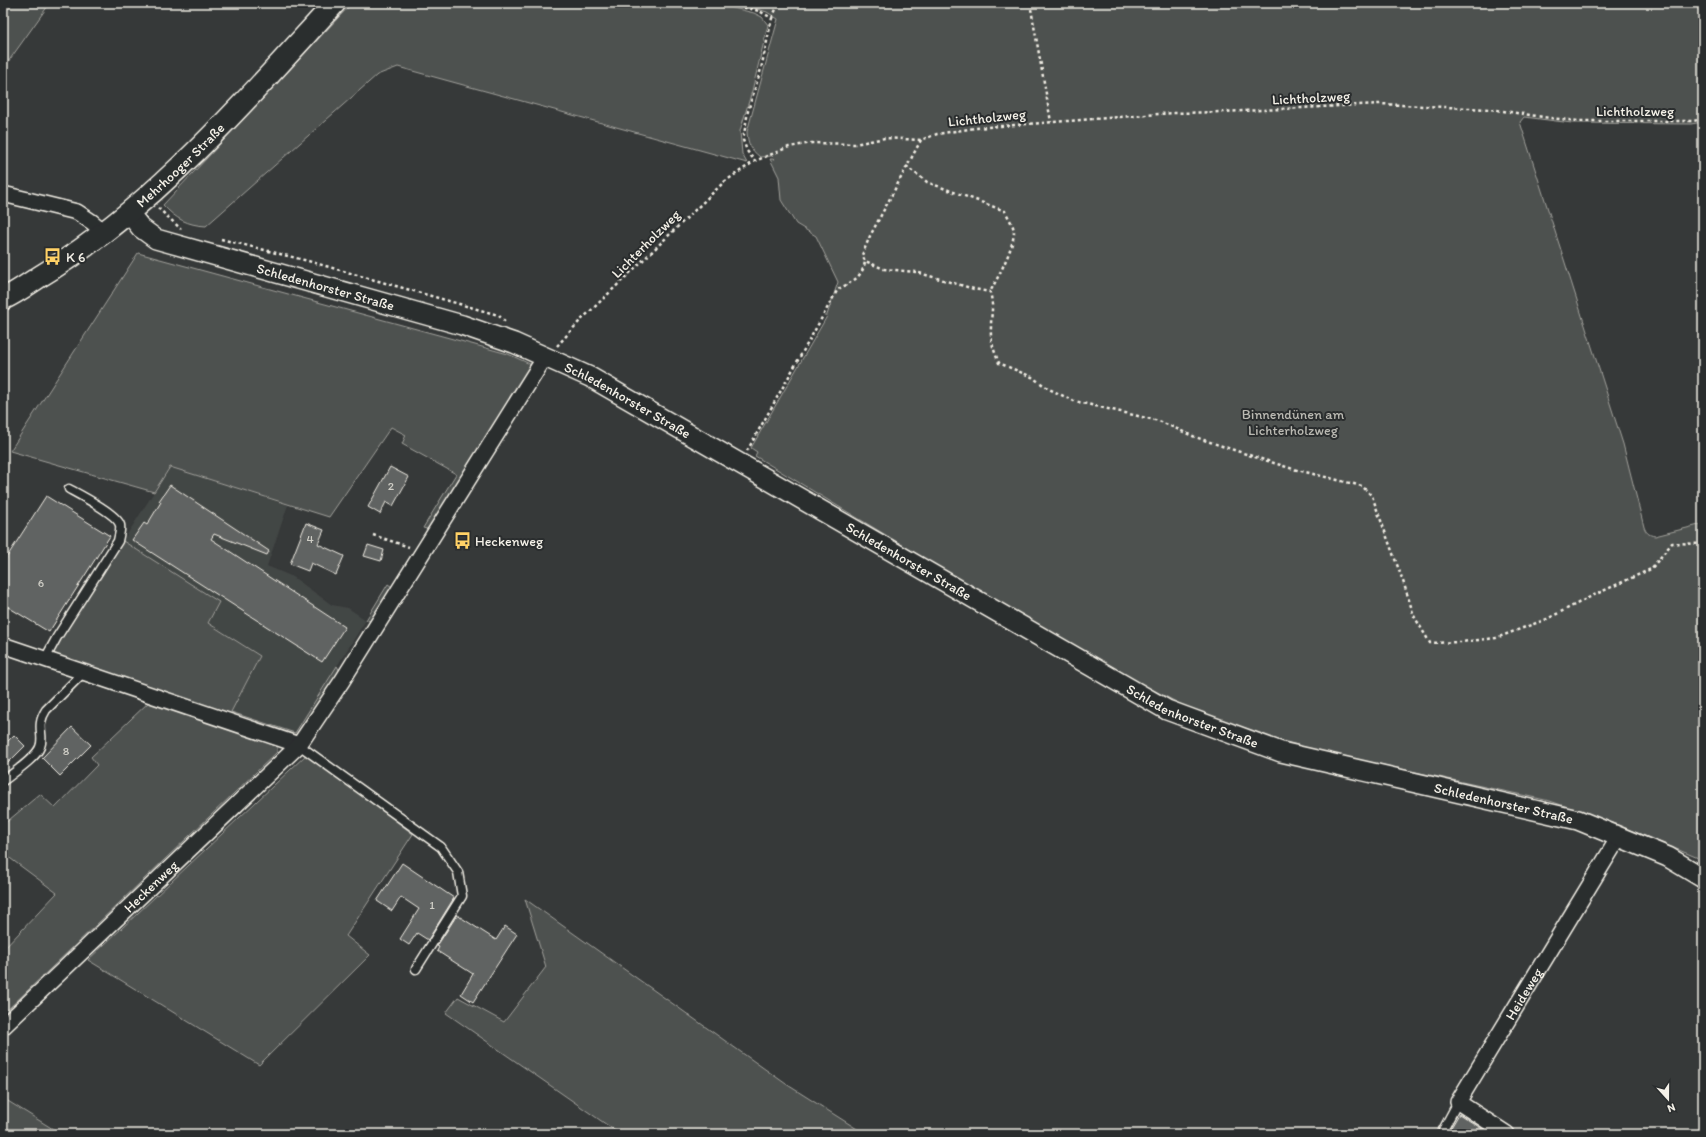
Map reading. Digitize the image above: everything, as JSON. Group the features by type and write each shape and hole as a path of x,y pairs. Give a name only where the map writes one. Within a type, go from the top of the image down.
{"main road":[{"name":"Mehrhooger Straße","path":"3,299 60,265 105,233 147,198 237,110 335,3"}],"street":[{"path":"3,194 77,212 105,233"},
{"name":"Schledenhorster Straße","path":"129,213 141,228 156,239 462,325 514,343 550,349 590,377 747,456 1168,710 1281,752 1578,820 1668,857 1703,878"},
{"name":"Heckenweg","path":"3,1027 299,745 342,681 550,349"},
{"path":"3,645 299,745"},
{"name":"Heideweg","path":"1458,1102 1619,837"},
{"path":"1458,1102 1507,1134"}],"lane":[{"path":"45,659 57,637 118,541 121,531 120,524 114,517 69,488"},
{"path":"3,781 36,753 41,746 40,726 42,716 46,710 84,672"},
{"path":"299,745 441,847 458,872 462,896 416,970"},
{"path":"1443,1134 1443,1130 1458,1102"}],"path":[{"path":"726,3 759,11 772,18"},
{"path":"755,162 746,151 743,140 748,111 761,69 772,18 779,3"},
{"path":"1030,3 1051,122"},
{"name":"Lichtholzweg","path":"921,140 949,131 1051,122 1173,113 1379,104 1490,109 1578,121 1693,121 1703,119"},
{"name":"Lichterholzweg","path":"550,349 650,254 710,194 724,182 755,162 789,147 812,143 855,144 885,138 921,140"},
{"path":"747,456 838,290 861,274 864,269 865,261 862,255 870,236 921,140"},
{"path":"906,166 927,182 1004,211 1010,220 1014,230 1003,268 990,292 993,305 991,327 992,347 999,364 1032,377 1049,389 1074,402 1159,421 1195,437 1255,457 1293,469 1362,486 1372,496 1403,580 1414,616 1430,643 1461,642 1496,638 1546,619 1590,596 1650,569 1672,544 1703,544"},
{"path":"162,211 181,229 188,230"},
{"path":"218,238 308,260 498,315 512,327"},
{"path":"865,261 884,269 916,272 990,292"},
{"path":"550,349 563,350"},
{"path":"373,535 423,552"}],"shaded area":[{"path":"170,467 288,505 267,566 293,577 332,605 348,608 366,620 295,733 231,712 260,656 208,623 219,602 123,541"}],"green space":[{"path":"3,3 50,3 3,69"},
{"path":"352,3 713,3 754,13 762,17 768,25 752,91 740,131 742,154 747,163 398,67 377,75 206,226 187,223 177,218 163,205"},
{"name":"Binnendünen am Lichterholzweg","path":"739,3 1703,3 1703,122 1691,124 1572,123 1524,117 1520,122 1623,444 1645,529 1649,534 1655,536 1703,524 1703,860 1616,824 1550,801 1323,752 1243,730 1201,715 1123,674 985,595 755,456 757,452 751,448 826,318 838,282 816,236 796,224 781,200 779,177 770,159 775,159 772,156 760,157 752,149 749,143 747,132 778,19 767,12"},
{"path":"138,253 508,354 530,364 529,370 430,530 423,528 456,474 402,444 406,435 391,427 329,517 170,467 154,492 10,451"},
{"path":"123,541 219,602 208,623 260,656 231,712 295,733 337,666 341,673 297,738 54,658 53,652"},
{"path":"388,584 395,589 374,622 366,620"},
{"path":"150,701 277,743 277,752 3,1014 3,950 57,893 3,853 3,825 40,794 55,808 97,765 91,757"},
{"path":"307,754 413,834 346,936 370,955 259,1065 88,960"},
{"path":"525,899 786,1084 865,1134 620,1134 446,1013 458,997 504,1022 546,967"},
{"path":"3,1098 61,1134 3,1134"}],"building":[{"path":"390,467 409,477 393,506 386,502 380,514 368,507"},
{"path":"170,485 269,551 267,555 214,534 211,539 345,627 322,662 132,540 144,523 147,525 161,502 159,501"},
{"path":"46,496 110,536 49,632 3,604 3,563"},
{"path":"306,523 324,530 318,544 344,556 336,575 311,563 308,571 290,564"},
{"path":"368,545 384,550 381,561 364,556"},
{"path":"72,727 91,745 60,776 42,758"},
{"path":"14,735 25,746 3,768 3,746"},
{"path":"402,863 454,898 428,940 417,933 409,945 400,939 419,909 401,897 392,911 377,901"},
{"path":"457,915 496,940 505,926 517,934 473,1002 461,994 473,974 437,951 439,947 437,946"},
{"path":"1459,1114 1490,1134 1448,1134"}],"place":[{"name":"K 6","path":"53,257"},
{"name":"Heckenweg","path":"462,541"}]}
